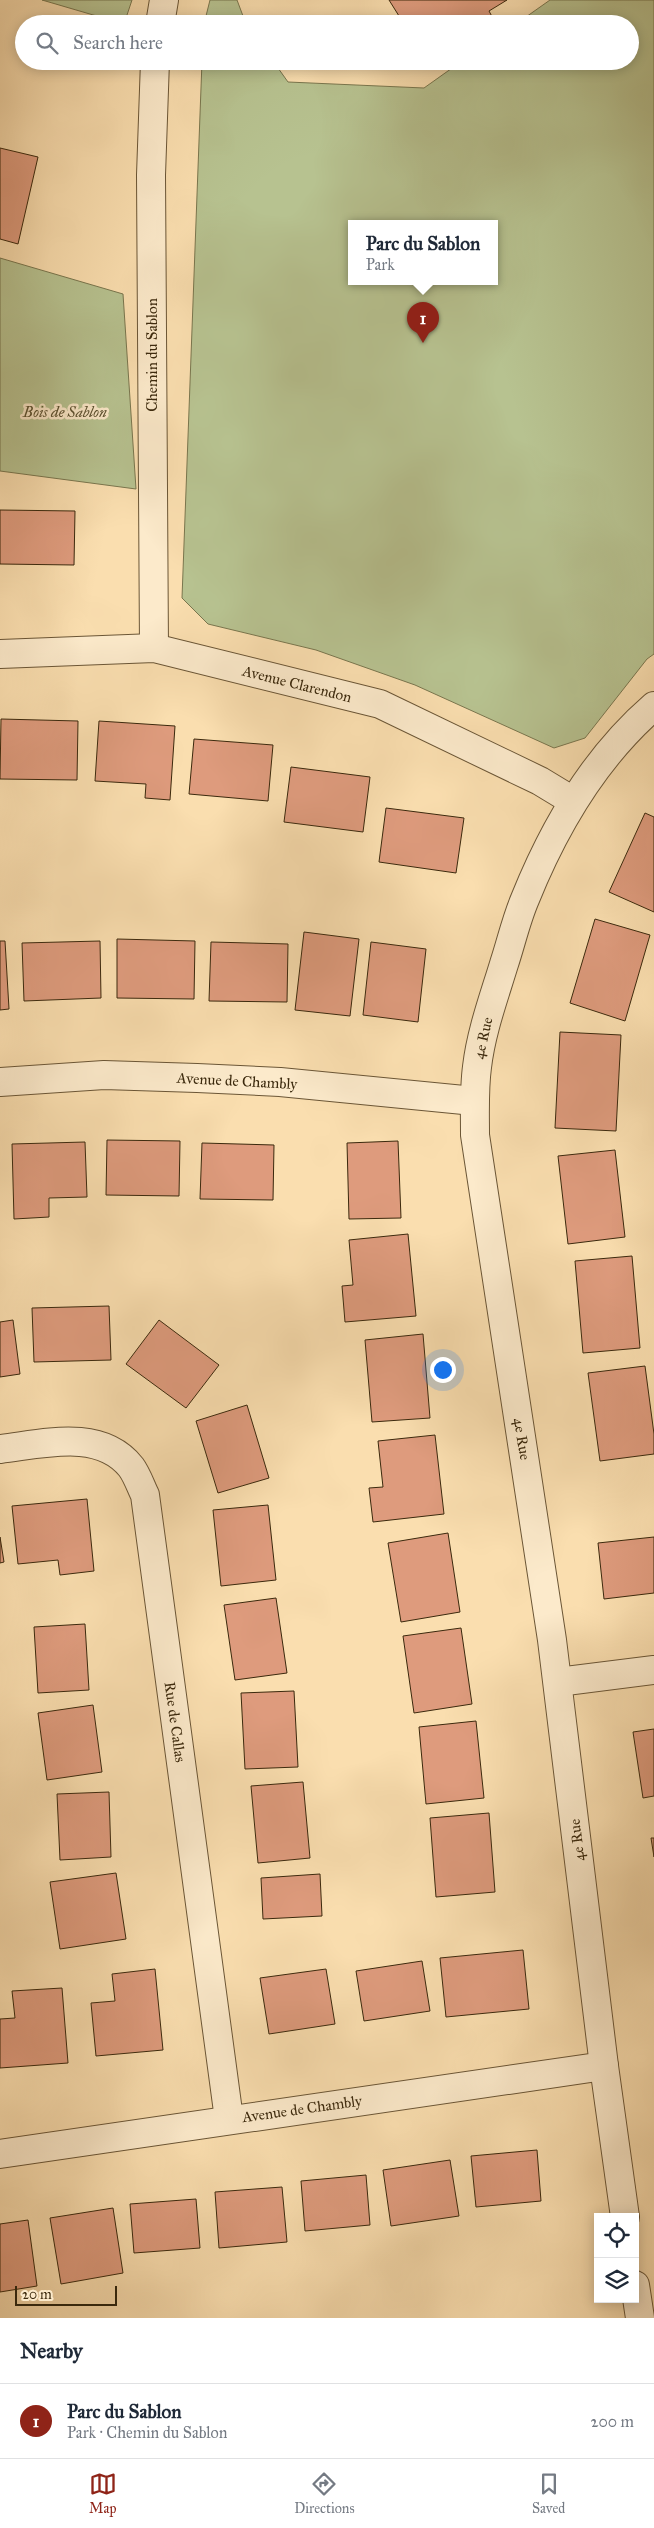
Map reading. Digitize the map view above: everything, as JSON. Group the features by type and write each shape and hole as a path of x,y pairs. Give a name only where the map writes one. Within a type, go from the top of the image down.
{"street":[{"path":"162,15 164,0"},
{"name":"Chemin du Sablon","path":"154,648 151,175 155,70"},
{"name":"Avenue Clarendon","path":"0,654 154,648 380,704 540,781 573,801"},
{"name":"4e Rue","path":"625,2213 604,2066 558,1682 475,1135 474,1101 477,1065 486,1023 524,901 550,844 573,801 596,768 654,706"},
{"name":"Avenue de Chambly","path":"0,1082 104,1075 188,1077 280,1082 474,1101"},
{"name":"Rue de Callas","path":"0,1449 68,1441 106,1446 132,1467 145,1495 228,2119"},
{"path":"558,1682 654,1670"},
{"name":"Avenue de Chambly","path":"0,2154 228,2119 604,2066"},
{"path":"638,2303 640,2318"}],"green space":[{"path":"42,0 132,0 127,15 93,15"},
{"path":"210,0 237,0 243,15 206,15"},
{"path":"550,0 654,0 654,654 647,659 585,738 554,748 415,685 316,650 208,624 182,598 202,70 279,70 288,82 424,88 449,70 639,70 639,15 529,15"},
{"name":"Bois de Sablon","path":"0,258 123,294 136,489 0,471"}],"building":[{"path":"389,0 507,0 489,11 491,15 398,15"},
{"path":"0,148 38,157 18,244 0,239"},
{"path":"0,510 75,511 74,565 0,564"},
{"path":"1,719 78,721 77,780 0,779"},
{"path":"99,721 175,726 170,800 145,798 146,784 95,781"},
{"path":"194,739 273,745 268,801 189,794"},
{"path":"291,767 370,777 363,832 284,822"},
{"path":"386,808 464,818 456,873 379,862"},
{"path":"645,813 654,817 654,912 609,892"},
{"path":"595,919 650,935 625,1021 570,1003"},
{"path":"304,932 359,939 350,1016 295,1010"},
{"path":"117,939 195,941 194,999 117,998"},
{"path":"0,941 5,941 9,1009 0,1010"},
{"path":"100,941 101,998 24,1001 22,943"},
{"path":"211,942 288,944 287,1002 209,1001"},
{"path":"371,942 426,949 418,1022 363,1015"},
{"path":"560,1032 621,1035 616,1131 555,1128"},
{"path":"107,1140 180,1141 179,1196 106,1195"},
{"path":"398,1141 401,1218 349,1219 347,1143"},
{"path":"85,1142 87,1197 49,1198 49,1217 14,1219 12,1144"},
{"path":"202,1143 274,1145 273,1200 200,1199"},
{"path":"615,1150 625,1237 568,1244 558,1156"},
{"path":"408,1234 416,1316 345,1322 342,1286 353,1285 349,1240"},
{"path":"632,1256 640,1348 583,1353 575,1261"},
{"path":"109,1306 111,1360 34,1362 32,1308"},
{"path":"13,1320 20,1374 0,1377 0,1322"},
{"path":"159,1320 219,1365 186,1408 126,1364"},
{"path":"423,1334 430,1418 372,1422 365,1340"},
{"path":"645,1366 654,1434 654,1454 600,1461 588,1373"},
{"path":"247,1405 269,1478 218,1493 196,1421"},
{"path":"435,1435 444,1514 373,1522 369,1488 383,1487 378,1441"},
{"path":"87,1499 94,1571 60,1575 58,1560 18,1564 12,1506"},
{"path":"268,1505 276,1580 221,1586 213,1510"},
{"path":"448,1533 460,1612 401,1622 388,1543"},
{"path":"0,1537 4,1562 0,1563"},
{"path":"654,1537 654,1593 604,1599 598,1543"},
{"path":"276,1598 287,1673 235,1680 224,1605"},
{"path":"85,1624 89,1690 38,1693 34,1627"},
{"path":"461,1628 472,1704 414,1713 403,1636"},
{"path":"294,1691 298,1767 245,1769 241,1693"},
{"path":"93,1705 102,1772 47,1780 38,1713"},
{"path":"476,1721 484,1798 426,1804 419,1727"},
{"path":"654,1729 654,1796 643,1798 633,1732"},
{"path":"303,1782 310,1858 258,1863 251,1786"},
{"path":"109,1792 111,1857 60,1860 57,1794"},
{"path":"489,1813 495,1892 436,1897 430,1818"},
{"path":"651,1838 654,1838 654,1857"},
{"path":"116,1873 126,1939 60,1949 50,1882"},
{"path":"320,1874 322,1916 263,1919 261,1878"},
{"path":"523,1950 529,2009 446,2017 440,1958"},
{"path":"422,1961 430,2011 364,2021 356,1971"},
{"path":"155,1969 163,2050 96,2056 91,2003 115,2001 112,1974"},
{"path":"326,1969 335,2024 269,2034 260,1978"},
{"path":"62,1988 68,2063 0,2068 0,2019 15,2018 12,1991"},
{"path":"537,2150 541,2201 476,2207 471,2156"},
{"path":"450,2160 459,2216 391,2226 383,2170"},
{"path":"366,2175 370,2225 305,2231 301,2181"},
{"path":"282,2187 287,2242 219,2248 215,2192"},
{"path":"196,2199 200,2248 134,2253 130,2204"},
{"path":"113,2208 123,2273 61,2284 50,2218"},
{"path":"28,2220 37,2286 0,2292 0,2224"}],"place":[{"name":"Parc du Sablon","path":"423,343"}]}
